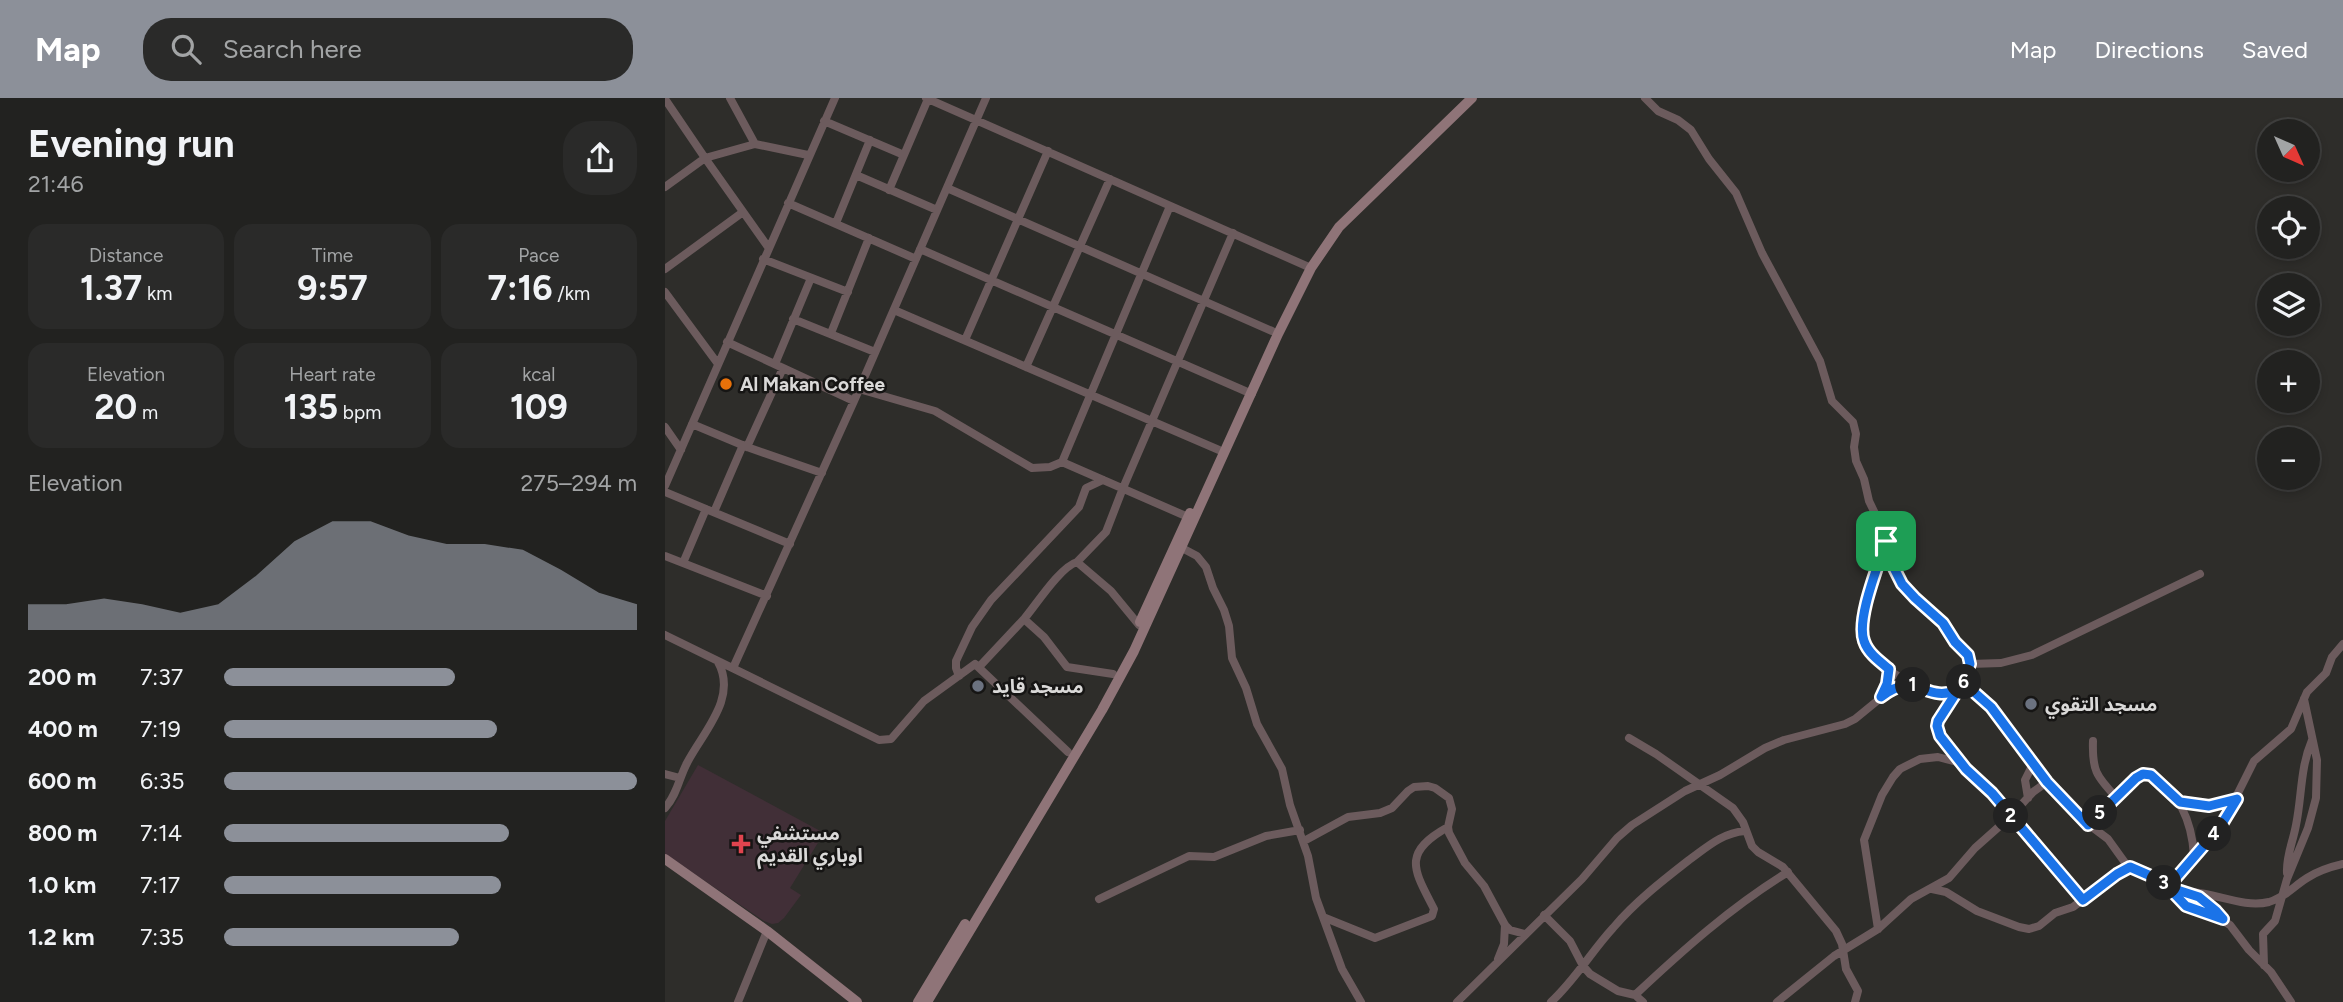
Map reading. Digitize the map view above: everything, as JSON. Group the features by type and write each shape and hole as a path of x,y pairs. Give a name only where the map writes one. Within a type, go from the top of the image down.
{"street":[{"path":"730,98 755,144"},
{"path":"790,544 665,489 835,98"},
{"path":"889,190 927,98 1307,266"},
{"path":"733,668 876,352 986,98"},
{"path":"927,1002 1102,710 1134,651 1249,393 1272,331 1307,266 1333,223 1462,98"},
{"path":"918,1002 1068,752 1139,625 1219,450 1278,334 1307,266 1339,227 1472,98"},
{"path":"1645,98 1658,111 1678,120 1691,130 1736,194 1762,253 1820,361 1832,401 1853,422 1856,461 1893,566 1902,584 1943,623 1955,642 1968,655 1970,664 1961,687 1942,713 1937,726 1940,736 2083,900"},
{"path":"665,99 768,247"},
{"path":"824,121 904,155"},
{"path":"835,223 870,140"},
{"path":"665,187 705,158 755,144 808,155"},
{"path":"965,340 1048,152"},
{"path":"856,175 937,210"},
{"path":"1026,367 1110,179"},
{"path":"947,188 1272,331"},
{"path":"788,202 916,259"},
{"path":"859,389 935,411 1032,468 1050,467 1062,462 1170,205"},
{"path":"665,269 743,212"},
{"path":"979,667 1024,620 1056,580 1106,532 1233,233"},
{"path":"831,333 869,238"},
{"path":"920,249 1249,393"},
{"path":"763,259 848,292"},
{"path":"683,563 745,446 779,366 793,319 811,278"},
{"path":"665,292 717,365"},
{"path":"894,310 1219,450"},
{"path":"793,319 876,352"},
{"path":"727,342 854,401"},
{"path":"692,424 822,473"},
{"path":"665,427 681,450"},
{"path":"1062,462 1188,517"},
{"path":"959,676 956,668 958,655 972,627 991,600 1079,507 1086,488 1103,480"},
{"path":"1886,541 1864,614 1862,632 1868,650 1910,684 1941,694 1961,687"},
{"path":"1182,548 1197,556 1209,573 1227,618 1232,658 1247,688 1257,724 1282,769 1290,806 1304,841 1316,898 1342,969 1361,1002"},
{"path":"665,556 767,596"},
{"path":"1077,562 1111,591 1139,625"},
{"path":"1970,664 2001,663 2032,655 2200,574"},
{"path":"1024,620 1044,637 1067,667 1113,674"},
{"path":"665,635 879,740 891,739 925,701 975,664 1068,752"},
{"path":"2168,887 2220,827 2237,799 2249,767 2258,756 2291,729 2304,699 2313,685 2326,673 2332,657 2343,643"},
{"path":"665,808 672,800 680,778 723,696 725,678 718,662"},
{"path":"1881,697 1887,684 1889,669"},
{"path":"1457,1002 1583,879 1625,831 1678,795 1774,744 1845,724 1895,688 1910,684"},
{"path":"1961,687 1991,707 2047,782 2088,825 2108,839 2122,860 2130,867 2160,880 2186,906 2223,919"},
{"path":"2264,965 2262,938 2266,929 2275,921 2287,879 2308,828 2316,797 2318,768 2304,699"},
{"path":"1629,738 1733,808 1752,846 1788,872 1836,931 1846,969 1859,990 1855,1002"},
{"path":"2287,879 2287,862 2296,826 2301,777 2312,740"},
{"path":"2093,741 2092,762 2095,772 2116,797"},
{"path":"1878,929 1864,840 1882,795 1900,769 1920,759 1938,757 1961,763"},
{"path":"2028,798 2025,780 2033,764"},
{"path":"2088,825 2139,775 2147,773 2180,802 2190,828 2194,856"},
{"path":"665,774 680,778"},
{"path":"1777,1002 1843,951 1878,929 1901,906 1949,878 1975,848 2047,782"},
{"path":"1304,841 1348,817 1380,813 1392,808 1408,791 1421,786 1434,788 1449,798 1451,809 1448,827 1465,863 1484,886 1505,925 1510,930 1524,934"},
{"path":"2180,802 2209,806 2237,799"},
{"path":"1323,917 1375,938 1432,916 1434,909 1416,875 1415,862 1424,845 1448,827"},
{"path":"1098,899 1189,856 1214,857 1266,836 1300,830"},
{"path":"1551,1002 1567,987 1615,925 1652,889 1722,837 1745,831"},
{"path":"665,859 767,931 857,1002"},
{"path":"2168,887 2249,903 2267,902 2283,895 2316,873 2343,864"},
{"path":"1932,889 1945,892 1977,911 2024,929 2039,926 2055,913 2073,907 2130,867"},
{"path":"1635,995 1716,921 1788,872"},
{"path":"2189,892 2208,903 2223,919 2264,965 2291,1002"},
{"path":"1544,915 1570,941 1590,974 1618,991 1635,995 1643,1002"},
{"path":"1496,963 1504,944 1505,925"},
{"path":"738,1002 767,931"}],"shaded area":[{"name":"مستشفي اوباري القديم","path":"698,765 824,833 790,888 801,895 778,923 764,921 665,854 665,821"}],"place":[{"name":"Al Makan Coffee","path":"726,384"},
{"name":"مسجد قايد","path":"978,686"},
{"name":"مسجد التقوي","path":"2031,704"},
{"name":"مستشفي اوباري القديم","path":"741,844"}],"route":[{"path":"1886,541 1862,623 1864,642 1868,650 1889,669 1887,684 1881,697 1895,688 1910,684 1941,694 1958,690 1938,721 1940,736 2083,900 2130,867 2160,880 2168,887 2199,897 2223,919 2186,906 2168,887 2220,827 2237,799 2209,806 2180,802 2147,773 2139,775 2088,825 2047,782 1991,707 1967,688 1964,681 1970,664 1968,655 1955,642 1943,623 1902,584 1893,566 1886,541"}]}
